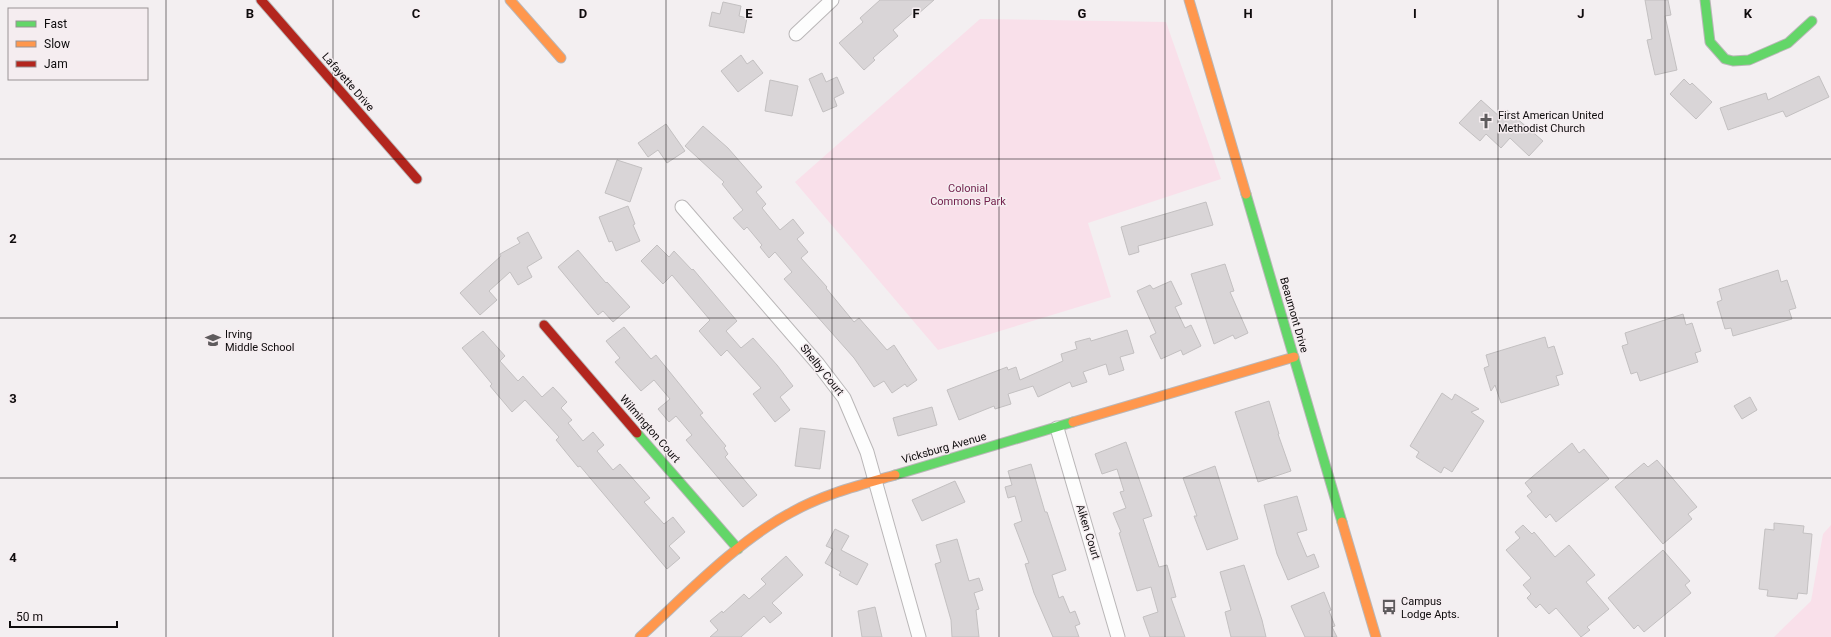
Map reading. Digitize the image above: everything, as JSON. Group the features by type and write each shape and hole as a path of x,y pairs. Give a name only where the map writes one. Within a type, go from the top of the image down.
{"street":[{"name":"Lafayette Drive","path":"261,0 417,179"},
{"path":"510,0 561,58"},
{"path":"796,34 832,0"},
{"name":"Beaumont Drive","path":"1189,0 1376,637"},
{"path":"1705,0 1710,42 1725,59 1733,61 1749,60 1788,43 1812,21"},
{"name":"Shelby Court","path":"682,207 834,383 851,412 867,452 918,628 919,637"},
{"name":"Wilmington Court","path":"544,325 738,549"},
{"name":"Vicksburg Avenue","path":"640,637 738,549 779,518 837,492 1294,357"},
{"name":"Aiken Court","path":"1056,428 1118,637"}],"green space":[{"name":"Colonial Commons Park","path":"980,19 1166,22 1221,179 1088,223 1111,297 938,350 795,182"},
{"path":"1831,525 1831,637 1774,637 1811,601 1823,534"}],"building":[{"path":"880,0 934,0 918,14 915,11 893,30 898,36 873,58 875,60 864,70 839,43 863,22 860,18"},
{"path":"1645,0 1668,0 1671,15 1665,16 1677,70 1655,75 1647,40 1652,39"},
{"path":"723,2 741,6 739,16 747,18 744,33 709,26 712,12 720,14"},
{"path":"741,55 747,64 753,60 763,73 738,92 721,71"},
{"path":"822,73 826,82 837,77 844,93 834,98 837,106 823,112 809,79"},
{"path":"1819,76 1829,97 1786,117 1783,111 1728,130 1720,108 1766,93 1768,100"},
{"path":"1684,79 1690,85 1692,83 1712,102 1696,119 1670,94"},
{"path":"770,80 798,86 792,116 765,111"},
{"path":"1481,100 1500,117 1507,110 1543,141 1529,156 1510,138 1501,148 1486,134 1480,141 1459,123"},
{"path":"666,124 685,151 667,163 658,150 648,157 638,143"},
{"path":"703,126 728,148 762,187 756,192 766,204 762,208 780,230 793,219 804,233 797,239 808,252 801,258 827,287 826,288 854,322 859,318 887,350 894,345 917,380 907,387 905,384 892,393 884,381 874,387 854,358 784,279 792,272 775,252 769,258 760,247 762,245 747,227 744,230 733,218 743,210 722,184 724,182 685,146"},
{"path":"617,160 642,168 630,202 605,193"},
{"path":"1206,202 1213,225 1138,246 1139,252 1129,255 1121,227"},
{"path":"628,206 635,224 633,225 640,241 616,251 612,241 609,242 599,217"},
{"path":"528,232 542,258 527,267 532,277 518,285 510,272 489,291 497,300 480,315 460,293 501,256 500,254 520,243 517,238"},
{"path":"657,245 669,257 674,251 692,270 693,269 737,321 726,331 741,348 753,338 793,386 780,397 790,410 775,422 753,394 761,388 727,350 721,356 699,331 710,320 672,275 663,284 641,261"},
{"path":"578,250 606,283 607,282 630,307 613,322 603,311 598,315 558,267"},
{"path":"1225,264 1234,291 1230,292 1248,333 1235,339 1233,335 1214,344 1191,274"},
{"path":"1778,270 1781,282 1787,280 1796,308 1789,310 1792,319 1733,336 1731,328 1725,329 1717,302 1722,300 1719,289"},
{"path":"1171,281 1182,304 1175,307 1185,328 1191,325 1201,346 1183,355 1181,350 1161,359 1150,336 1156,333 1137,291 1150,285 1153,289"},
{"path":"1683,314 1686,325 1692,323 1701,351 1695,353 1698,362 1640,381 1637,372 1631,374 1622,346 1628,344 1625,333"},
{"path":"624,327 651,359 656,355 703,413 700,415 726,446 724,448 728,454 725,457 757,495 743,507 686,440 692,435 676,416 669,422 658,409 670,399 654,380 641,391 615,362 620,358 606,341"},
{"path":"1127,330 1134,353 1120,357 1124,370 1109,375 1106,364 1083,372 1087,382 1072,387 1070,382 1038,397 1033,386 1008,394 1011,404 995,409 994,406 959,420 947,390 1007,367 1008,370 1016,367 1020,380 1063,361 1061,354 1077,349 1075,342 1090,338 1091,341"},
{"path":"483,331 505,356 500,361 518,381 523,376 542,397 553,387 567,402 561,408 572,420 568,423 583,441 593,432 604,445 597,451 613,470 620,464 650,498 644,502 664,524 673,517 685,532 669,546 680,558 667,569 580,466 578,467 556,440 559,437 525,400 512,412 490,386 492,384 462,348"},
{"path":"1545,337 1548,348 1554,346 1563,374 1556,376 1559,385 1501,403 1495,385 1491,391 1484,368 1489,366 1486,355"},
{"path":"1442,393 1452,400 1455,394 1479,409 1471,412 1484,421 1452,472 1444,467 1441,473 1416,457 1419,452 1410,446"},
{"path":"1750,397 1757,410 1742,419 1734,406"},
{"path":"1269,401 1278,434 1291,471 1258,482 1235,412"},
{"path":"932,407 937,425 898,436 893,418"},
{"path":"800,428 825,431 820,469 795,466"},
{"path":"1126,442 1152,516 1143,519 1159,567 1167,565 1176,597 1171,598 1185,637 1150,637 1143,617 1158,612 1151,587 1137,591 1119,533 1121,532 1113,513 1126,508 1120,492 1124,491 1117,469 1102,474 1095,454"},
{"path":"1572,443 1579,453 1584,449 1609,479 1556,522 1550,514 1546,518 1527,496 1532,492 1525,483"},
{"path":"1657,460 1697,507 1688,514 1692,519 1663,544 1615,487 1644,463 1648,467"},
{"path":"1031,464 1045,512 1047,512 1066,570 1052,575 1059,598 1063,596 1070,613 1075,611 1080,624 1075,626 1079,637 1053,637 1034,593 1025,564 1029,563 1014,524 1022,521 1015,496 1008,498 1005,487 1012,485 1008,471"},
{"path":"1215,466 1238,539 1207,550 1194,516 1197,516 1183,478"},
{"path":"955,481 965,502 922,521 912,500"},
{"path":"1297,496 1307,530 1297,533 1307,557 1314,554 1319,567 1288,580 1277,554 1264,505"},
{"path":"1774,523 1804,526 1803,533 1812,534 1807,594 1798,593 1797,599 1767,596 1768,590 1759,589 1765,529 1774,530"},
{"path":"1523,525 1532,534 1534,532 1555,557 1569,545 1595,575 1586,582 1609,609 1587,627 1590,630 1581,637 1556,608 1549,614 1540,604 1536,608 1527,598 1531,594 1523,585 1531,578 1506,550 1520,538 1515,532"},
{"path":"835,529 849,536 841,550 868,564 857,585 839,575 841,572 825,563 833,549 826,546"},
{"path":"957,539 969,581 979,578 983,590 974,593 979,609 976,610 979,637 952,637 951,620 935,564 941,562 936,545"},
{"path":"1663,550 1690,581 1685,585 1691,593 1644,632 1638,625 1634,629 1608,598"},
{"path":"786,556 803,575 772,603 782,613 770,623 764,616 741,637 710,637 718,630 710,621 722,611 723,613 744,594 749,599 766,584 761,579"},
{"path":"1244,565 1266,637 1231,637 1225,612 1231,610 1220,572"},
{"path":"1324,592 1335,626 1332,627 1337,637 1305,637 1291,606"},
{"path":"875,607 882,637 862,637 858,611"}],"traffic: fast":[{"path":"1705,0 1710,42 1725,59 1733,61 1749,60 1788,43 1812,21"},
{"path":"1246,194 1342,522"},
{"path":"895,475 1073,422"},
{"path":"637,433 738,549"}],"traffic: slow":[{"path":"510,0 561,58"},
{"path":"1189,0 1246,194"},
{"path":"1073,422 1294,357"},
{"path":"640,637 732,553 772,524 804,506 842,490 895,475"},
{"path":"1342,522 1376,637"}],"traffic: jam":[{"path":"261,0 417,179"},
{"path":"544,325 637,433"}],"place":[{"name":"First American United Methodist Church","path":"1486,121"},
{"name":"Irving Middle School","path":"213,340"},
{"name":"Campus Lodge Apts.","path":"1389,607"}]}
